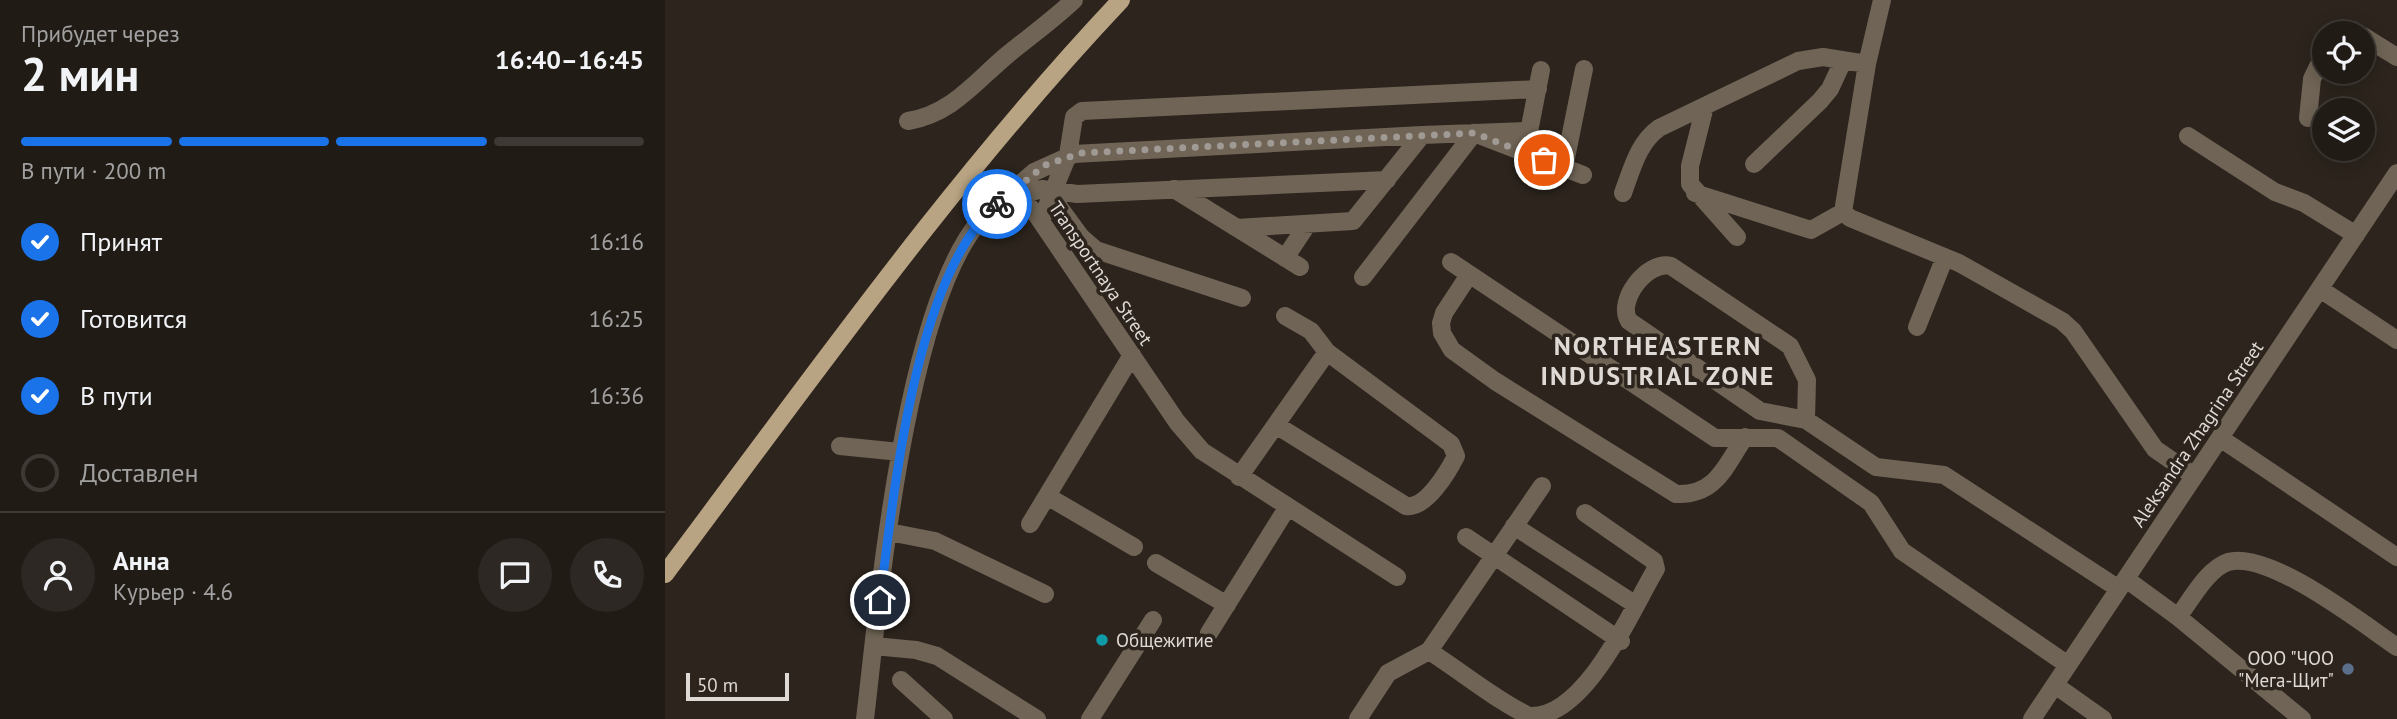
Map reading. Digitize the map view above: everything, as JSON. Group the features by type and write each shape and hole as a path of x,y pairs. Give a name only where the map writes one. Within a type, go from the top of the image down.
{"main road":[{"path":"665,574 911,246 1043,85 1121,0"}],"street":[{"path":"908,121 934,115 958,101 1007,55 1074,0"},
{"path":"1843,212 1867,64 1882,0"},
{"path":"2375,43 2397,57"},
{"path":"1623,193 1648,136 1798,61 1823,57 1867,64"},
{"path":"1754,164 1820,101 1830,89 1843,61"},
{"path":"1564,168 1584,69"},
{"path":"1525,152 1541,70"},
{"path":"2308,118 2312,79"},
{"path":"1041,221 1068,155 1074,117 1082,111 1538,89"},
{"path":"1705,106 1689,166 1690,184 1695,193 1737,237"},
{"path":"1363,277 1468,140 1529,131"},
{"path":"865,719 900,452 913,387 940,302 970,235 1034,172 1068,155 1446,134 1525,152 1583,175"},
{"path":"1237,228 1353,221 1422,135"},
{"path":"1390,177 1392,136"},
{"path":"2188,136 2275,192 2305,203 2355,235"},
{"name":"Aleksandra Zhagrina Street","path":"2032,719 2355,235 2391,196 2397,173"},
{"path":"999,204 1033,190 1077,194 1390,177"},
{"path":"1174,189 1292,262 1307,225"},
{"path":"1053,193 1081,237 1096,250 1242,298"},
{"path":"1695,193 1811,230 1843,212"},
{"name":"Transportnaya Street","path":"999,204 1023,202 1041,221 1188,436 1239,477 1397,577"},
{"path":"1843,212 1850,218 1945,257 2067,325 2155,449 2194,476"},
{"path":"1917,327 1945,257"},
{"path":"1451,262 1715,438 1778,438 1871,503 1902,551 2068,665"},
{"path":"1806,420 1807,380 1790,346 1671,266 1663,264 1650,268 1626,302 1624,309 1629,321 1760,411 1806,420 1876,467 1944,475 2178,617 2302,719"},
{"path":"1469,275 1444,313 1441,323 1442,333 1452,350 1495,382 1676,494 1696,494 1709,488 1745,438"},
{"path":"2320,289 2397,340"},
{"path":"1276,425 1406,506 1419,505 1453,462 1455,450 1451,444 1327,352 1311,331 1285,316"},
{"path":"1239,477 1327,352"},
{"path":"1030,524 1132,355"},
{"path":"2220,438 2397,557"},
{"path":"840,446 900,452"},
{"path":"1358,719 1388,673 1429,651 1542,485"},
{"path":"1047,496 1134,547"},
{"path":"1209,633 1287,508"},
{"path":"1429,651 1515,714 1538,719 1563,716 1573,710 1621,641 1636,605 1656,569 1654,561 1585,513"},
{"path":"1514,526 1636,605"},
{"path":"889,532 935,541 1045,594"},
{"path":"1466,537 1621,641"},
{"path":"2178,617 2214,570 2228,562 2246,561 2271,569 2312,589 2397,647"},
{"path":"1156,563 1227,604"},
{"path":"1090,719 1153,620"},
{"path":"874,646 916,650 937,656 1026,716"},
{"path":"901,680 944,719"},
{"path":"2055,685 2103,719"}],"way so far":[{"path":"997,204 1045,165 1068,155 1081,153 1474,133 1544,160"}],"place":[{"name":"Общежитие","path":"1102,640"},
{"name":"ООО \"ЧОО \"Мега-Щит\"","path":"2348,669"}],"district":[{"name":"NORTHEASTERN INDUSTRIAL ZONE","path":"1658,360"}],"route":[{"path":"880,600 900,452 913,387 940,302 955,265 976,226 997,204"}]}
